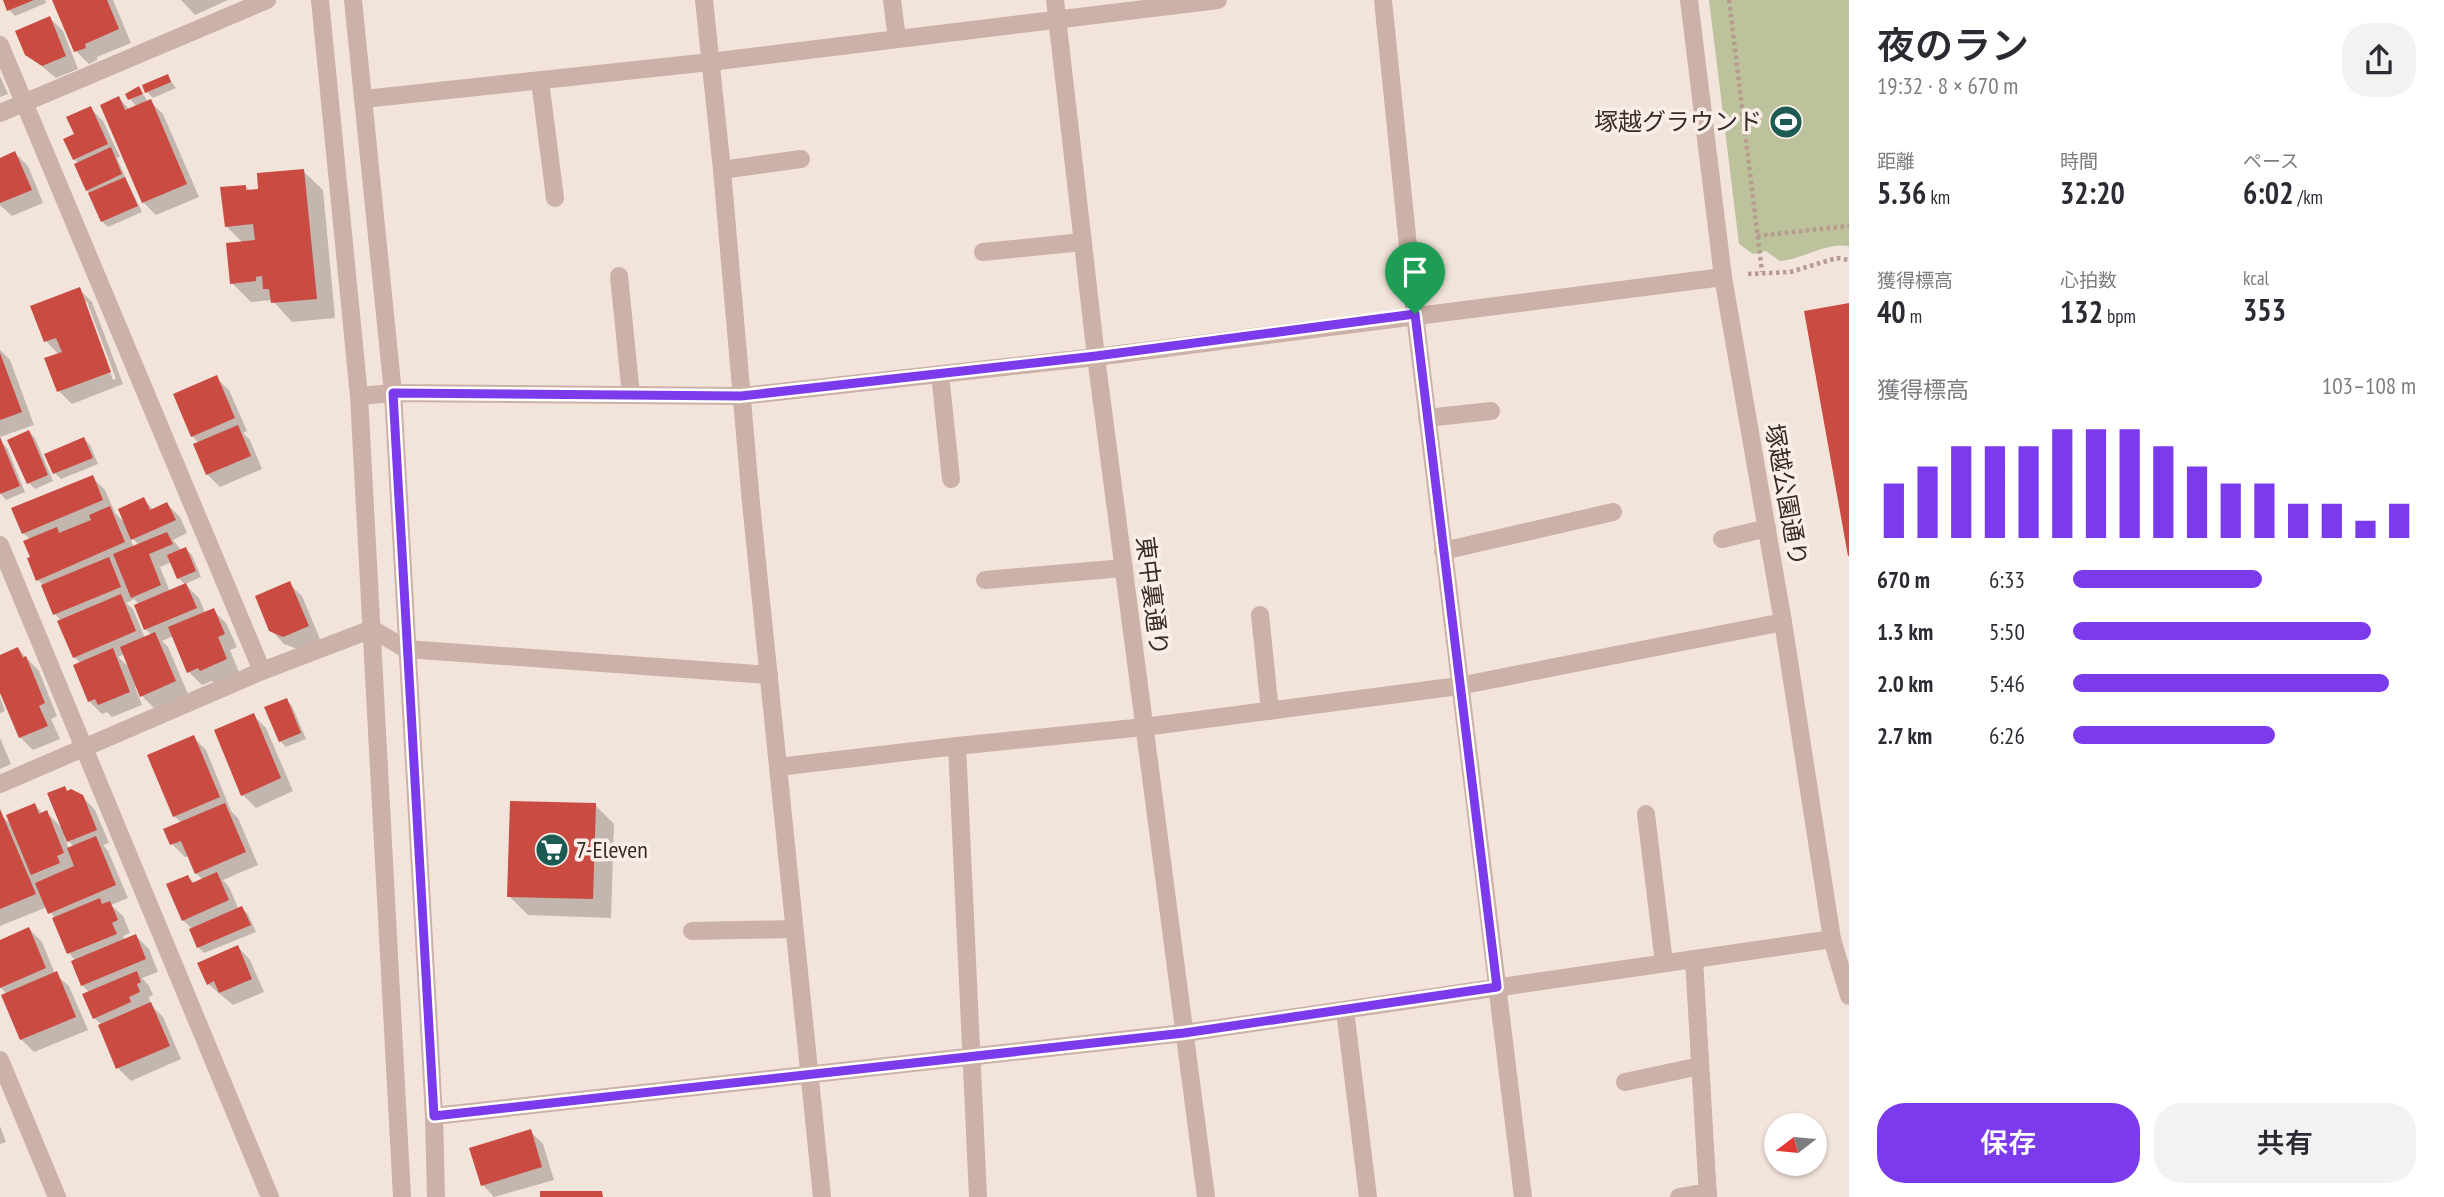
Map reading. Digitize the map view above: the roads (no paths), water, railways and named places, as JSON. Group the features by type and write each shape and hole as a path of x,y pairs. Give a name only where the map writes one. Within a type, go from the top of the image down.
{"street":[{"path":"0,113 240,5 267,0"},
{"path":"320,0 359,396 402,1197"},
{"path":"353,0 393,393 434,1116 436,1197"},
{"path":"704,0 822,1197"},
{"path":"892,0 897,39"},
{"name":"東中裏通り","path":"1055,0 1096,356 1206,1197"},
{"path":"364,99 710,62 1218,0"},
{"path":"1383,0 1427,418 1523,1197"},
{"name":"塚越公園通り","path":"1689,0 1723,277 1783,622 1832,939 1849,995"},
{"path":"0,45 262,671"},
{"path":"540,80 555,198"},
{"path":"722,170 800,159"},
{"path":"983,252 1083,242"},
{"path":"619,276 631,395"},
{"path":"359,396 393,393 741,396 1096,356 1723,277"},
{"path":"940,374 951,479"},
{"path":"1427,418 1491,411"},
{"path":"1443,551 1613,512"},
{"path":"1722,539 1767,528"},
{"path":"0,545 270,1197"},
{"path":"985,580 1124,568"},
{"path":"1260,615 1270,710"},
{"path":"778,767 1144,727 1460,686 1783,622"},
{"path":"0,784 262,671 372,629"},
{"path":"372,629 406,649 769,675"},
{"path":"957,746 978,1197"},
{"path":"1646,814 1664,963"},
{"path":"692,931 794,929"},
{"path":"434,1116 1184,1033 1832,939"},
{"path":"1679,1197 1708,1194 1694,959"},
{"path":"1345,1010 1367,1197"},
{"path":"0,1060 57,1197"},
{"path":"1625,1082 1700,1066"}],"place":[{"name":"塚越グラウンド","path":"1786,122"},
{"name":"7-Eleven","path":"552,850"}]}
